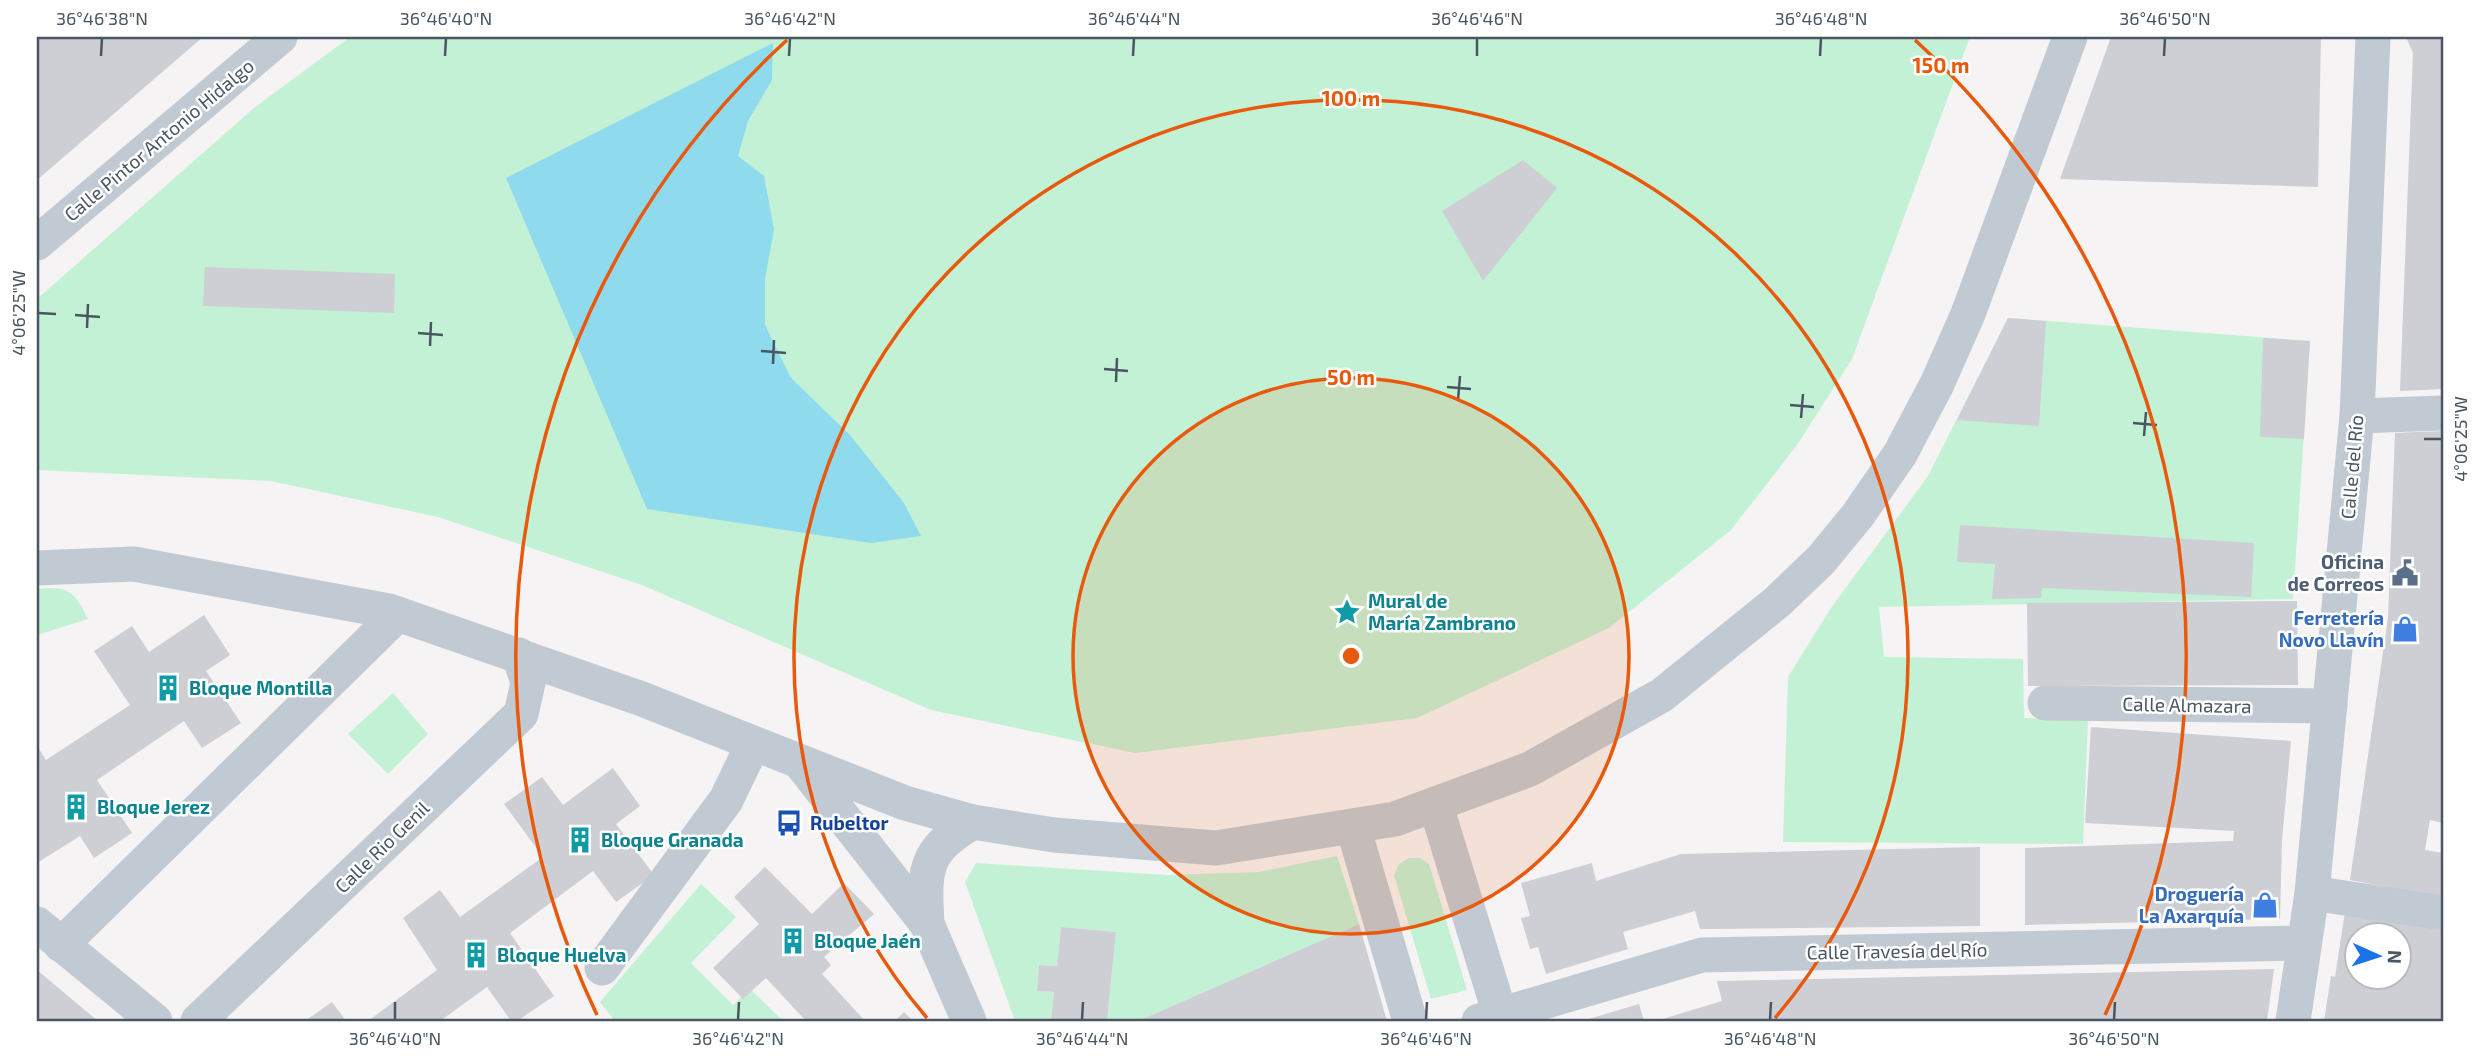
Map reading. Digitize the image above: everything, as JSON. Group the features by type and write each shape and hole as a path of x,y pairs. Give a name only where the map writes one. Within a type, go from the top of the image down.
{"street":[{"name":"Calle Pintor Antonio Hidalgo","path":"37,243 280,37"},
{"path":"37,568 134,564 398,614 642,699 905,803 973,822 1054,835 1216,848 1395,819 1530,769 1662,695 1777,603 1821,560 1858,515 1900,454 1937,384 1968,314 2070,37"},
{"name":"Calle del Río","path":"2294,1021 2312,893 2357,416 2373,37"},
{"path":"2357,416 2443,413"},
{"path":"155,1021 49,934 398,614"},
{"name":"Calle Rio Genil","path":"198,1021 521,714 528,683 519,655"},
{"name":"Calle Almazara","path":"2045,703 2330,706"},
{"path":"602,968 726,800 753,744"},
{"path":"800,763 927,924 969,1021"},
{"path":"1436,806 1494,1020"},
{"path":"927,924 925,884 933,854 948,836 973,822"},
{"path":"1353,827 1410,1021"},
{"path":"2312,893 2443,913"},
{"name":"Calle Travesía del Río","path":"1494,1020 1702,956 2304,943"}],"green space":[{"path":"350,37 1970,37 1852,359 1797,445 1731,530 1609,628 1417,718 1135,753 931,710 642,585 438,517 271,481 37,470 37,299 254,108"},
{"path":"2008,318 2310,341 2293,599 1879,607 1884,657 2023,659 2024,718 2088,720 2083,844 1783,842 1788,677 1831,608 1928,476"},
{"path":"56,588 69,592 79,602 88,619 37,635 37,589"},
{"path":"393,693 428,734 388,774 348,734"},
{"path":"1337,856 1359,924 1138,1021 1107,1021 1116,932 1061,927 1057,966 1039,965 1037,991 1054,992 1051,1021 1015,1021 965,882 976,863 1167,875 1259,872"},
{"path":"1409,858 1420,858 1429,864 1467,990 1431,999 1394,875 1399,864"},
{"path":"701,884 736,917 691,963 733,1005 750,989 783,1021 615,1021 600,1002"}],"water":[{"path":"773,43 772,80 748,121 738,156 764,176 774,229 765,279 765,325 791,378 850,435 904,503 921,536 871,543 647,509 506,178"}],"building":[{"path":"37,37 203,37 37,180"},
{"path":"2111,37 2321,37 2318,187 2060,179"},
{"path":"2406,37 2443,37 2443,389 2400,391 2413,53"},
{"path":"1523,160 1557,188 1483,281 1442,211"},
{"path":"205,267 395,274 394,313 203,306"},
{"path":"2008,318 2046,321 2039,426 1957,420"},
{"path":"2263,338 2310,341 2304,439 2260,437"},
{"path":"2443,431 2443,823 2430,820 2425,850 2443,853 2443,898 2350,880 2388,618 2395,433"},
{"path":"1960,525 2254,543 2251,597 2042,588 2041,598 1992,599 1995,564 1957,562"},
{"path":"2297,601 2298,685 2028,686 2027,603"},
{"name":"Bloque Montilla","path":"204,615 230,655 206,671 241,723 202,748 184,721 97,780 132,833 94,858 80,836 37,863 37,746 46,760 130,705 94,651 132,626 149,652"},
{"path":"2091,727 2291,741 2282,840 2280,919 2025,925 2025,848 2233,841 2234,831 2085,823"},
{"path":"613,768 640,806 616,824 654,875 616,902 593,871 510,933 554,996 517,1021 511,1021 487,987 440,1021 368,1021 437,970 403,918 440,890 460,917 543,857 504,804 542,777 563,805"},
{"path":"1980,847 1980,926 1700,929 1695,911 1623,932 1628,949 1546,974 1538,947 1530,949 1521,918 1530,916 1521,883 1592,863 1596,881 1681,854"},
{"name":"Bloque Jaén","path":"765,867 812,914 844,883 874,914 824,957 831,965 822,974 865,1021 806,1021 766,978 743,999 713,968 759,924 734,897"},
{"path":"2345,912 2403,922 2344,922 2344,992 2414,992 2414,924 2443,929 2443,1021 2324,1021 2331,976 2335,977"},
{"path":"1359,924 1387,1021 1138,1021"},
{"path":"1061,927 1116,932 1107,1021 1051,1021 1054,992 1037,991 1039,965 1057,966"},
{"path":"2274,969 2267,1021 1656,1021 1722,1001 1717,981"},
{"path":"37,970 98,1021 37,1021"},
{"path":"332,1002 346,1021 305,1021"},
{"path":"1639,1004 1644,1021 1582,1021"},
{"path":"904,1012 913,1021 895,1021"}],"place":[{"name":"Oficina de Correos","path":"2405,573"},
{"name":"Mural de María Zambrano","path":"1347,612"},
{"name":"Ferretería Novo Llavín","path":"2405,629"},
{"name":"Bloque Montilla","path":"168,688"},
{"name":"Bloque Jerez","path":"76,807"},
{"name":"Rubeltor","path":"789,823"},
{"name":"Bloque Granada","path":"580,840"},
{"name":"Droguería La Axarquía","path":"2265,905"},
{"name":"Bloque Jaén","path":"793,941"},
{"name":"Bloque Huelva","path":"476,955"}]}
